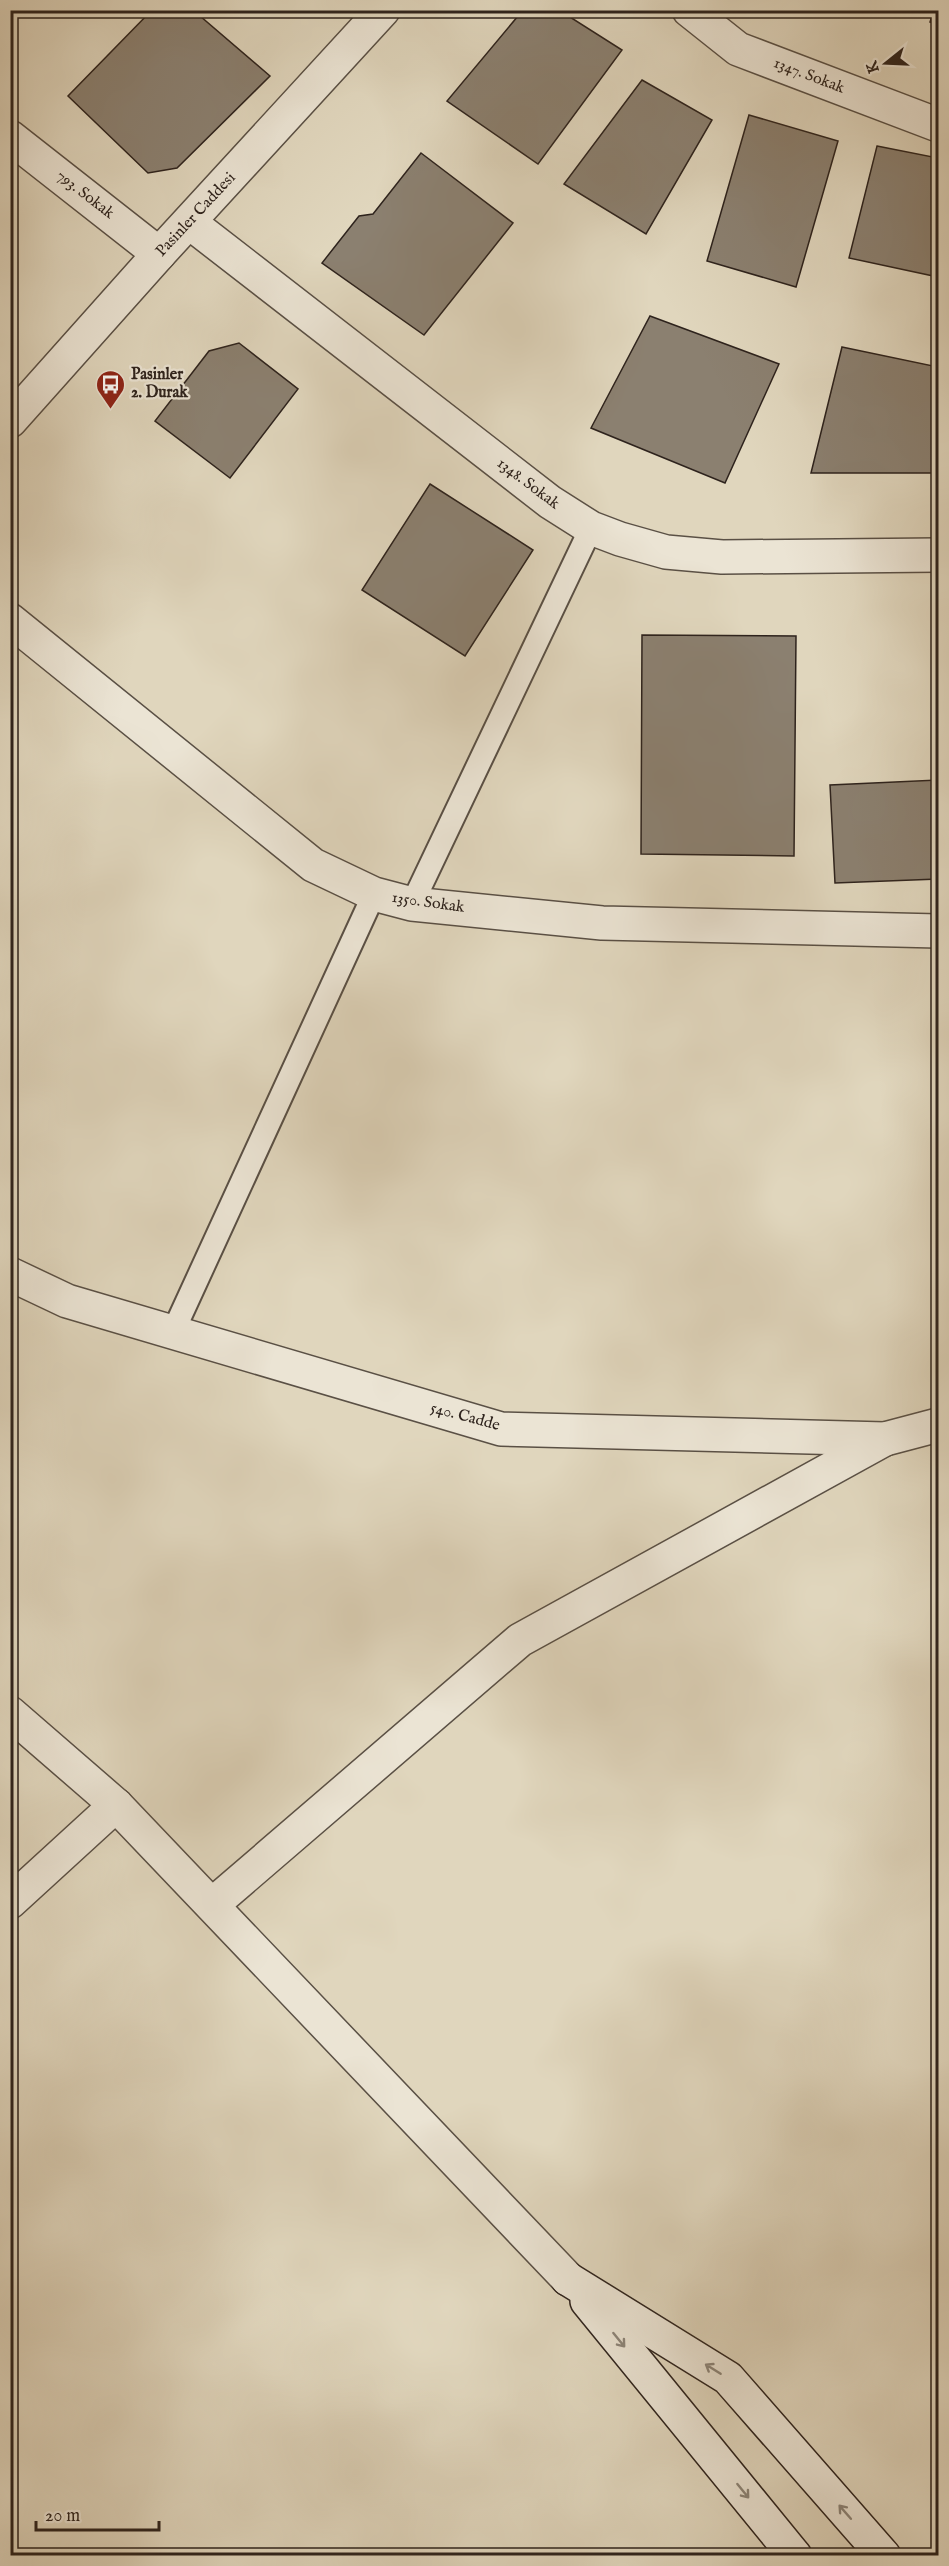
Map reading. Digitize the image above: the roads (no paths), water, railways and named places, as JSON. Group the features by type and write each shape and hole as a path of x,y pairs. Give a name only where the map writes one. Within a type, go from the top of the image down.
{"street":[{"name":"Pasinler Caddesi","path":"10,421 159,254 383,10"},
{"name":"1347. Sokak","path":"688,10 738,49 939,125"},
{"name":"793. Sokak","path":"10,136 159,254"},
{"name":"1348. Sokak","path":"189,222 550,501 591,528 666,552 688,554 722,556 939,555"},
{"name":"1350. Sokak","path":"10,620 313,865 374,894 412,904 602,923 939,931"},
{"name":"540. Cadde","path":"10,1274 67,1302 501,1429 885,1439 939,1425"},
{"path":"212,1905 519,1640 885,1439"},
{"path":"10,1713 116,1805 568,2279 795,2556"},
{"path":"10,1902 116,1805"},
{"path":"568,2279 728,2378 884,2556"}],"lane":[{"path":"412,904 591,528"},
{"path":"173,1332 374,894"}],"place":[{"name":"Pasinler 2. Durak","path":"110,410"}]}
